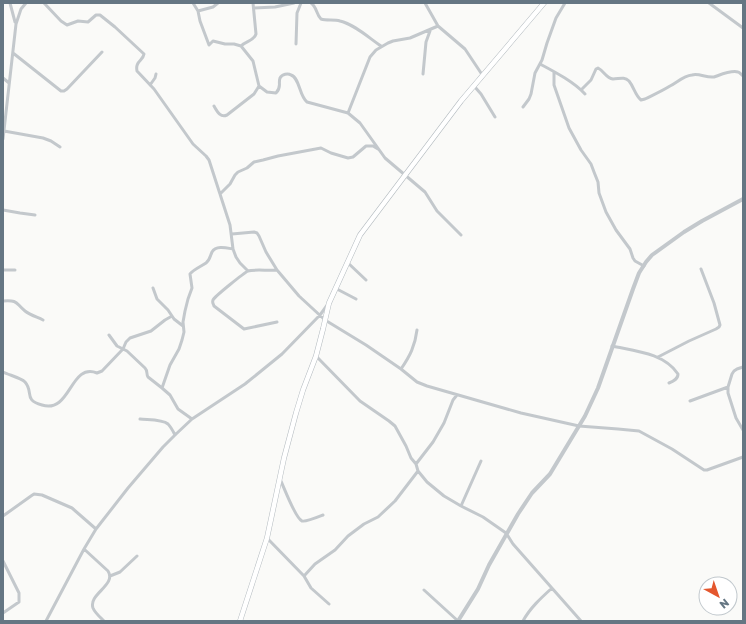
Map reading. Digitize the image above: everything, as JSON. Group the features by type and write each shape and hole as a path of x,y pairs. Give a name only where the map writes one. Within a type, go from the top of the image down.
{"main road":[{"path":"240,621 267,538 284,458 303,390 316,356 329,303 360,235 474,86 544,3"}],"street":[{"path":"10,3 16,24"},
{"path":"3,139 16,24 21,9 26,3"},
{"path":"44,3 61,21 67,25 78,21 88,22 98,14 102,16 144,54 136,67 139,74 150,85 193,144 209,160 230,225 236,257 248,271"},
{"path":"193,3 198,11 209,45 213,41 241,46 253,61 259,86 267,92 276,93 279,90 280,78 285,74 292,75 298,84 304,100 348,113 360,123 385,158 425,192 437,211 461,235"},
{"path":"198,11 213,7 218,3"},
{"path":"241,46 255,38 256,34 253,3"},
{"path":"254,8 275,7 294,3"},
{"path":"296,44 297,12 301,3"},
{"path":"313,3 321,19 339,20 356,29 381,46"},
{"path":"425,3 438,26 465,49 483,76"},
{"path":"523,107 531,94 535,73 540,64 551,30 565,3"},
{"path":"709,3 743,28"},
{"path":"348,113 370,57 376,50 393,41 410,38 430,31 438,26"},
{"path":"423,74 426,42 430,31"},
{"path":"13,53 64,91 102,52"},
{"path":"540,64 585,94"},
{"path":"581,90 591,80 596,69 598,68 609,78 622,78 628,81 641,100 668,87 682,78 693,74 713,77 720,74 738,72 743,76"},
{"path":"554,72 554,85 569,128 581,150 591,164 606,212 616,230 630,249 635,261 644,266"},
{"path":"150,85 156,74"},
{"path":"3,78 10,83"},
{"path":"214,106 221,116 224,117 254,94 259,86"},
{"path":"474,86 496,117"},
{"path":"4,131 43,138 60,147"},
{"path":"220,194 230,184 238,172 247,168 254,162 321,148 331,153 348,158 366,146 373,146 380,150"},
{"path":"424,590 458,621 478,589 506,533 532,493 550,474 563,450 585,416 598,388 633,289 644,266 652,255 684,232 702,220 743,199"},
{"path":"3,210 20,214 35,215"},
{"path":"232,234 257,233 277,270 299,296 325,320 366,345 417,382 426,386 521,413 579,426 639,431 672,449 704,470 743,457"},
{"path":"162,388 170,366 179,349 184,332 183,322 192,288 190,274 209,260 215,249 234,249"},
{"path":"347,262 366,280"},
{"path":"658,357 719,327 720,325 714,303 701,269"},
{"path":"3,270 15,270"},
{"path":"277,270 248,271 229,285 213,300 214,306 244,329 277,322"},
{"path":"153,288 157,299 176,321 183,326"},
{"path":"335,288 356,300"},
{"path":"3,301 15,301 25,311 43,320"},
{"path":"46,621 96,529 136,478 175,435 192,419 245,384 282,354 320,315 329,303"},
{"path":"3,372 25,382 32,400 47,406 58,404 79,376 86,372 91,371 97,373 102,371 130,338 151,331 172,316"},
{"path":"401,369 416,342 417,330"},
{"path":"109,335 117,346 123,348 147,369 148,377 170,395 178,409 192,419"},
{"path":"612,346 658,357 667,363 678,374 676,380 669,383"},
{"path":"316,356 360,401 395,426 411,458 416,464 418,471 427,482 444,496 483,517 506,533 513,544 581,621"},
{"path":"743,367 734,371 728,387 728,392 736,418 743,430"},
{"path":"690,401 728,387"},
{"path":"416,464 433,442 444,423 453,400 457,395"},
{"path":"140,419 163,421 167,423 175,435"},
{"path":"461,506 481,461"},
{"path":"304,576 315,564 335,550 348,536 364,524 378,517 395,501 418,471"},
{"path":"280,479 297,517 300,520 306,521 323,515"},
{"path":"3,516 34,494 42,495 72,508 96,529"},
{"path":"267,538 304,576 311,588 329,604"},
{"path":"84,549 108,571 110,576 109,580 93,602 93,608 99,617 104,621"},
{"path":"110,576 120,572 137,556"},
{"path":"3,560 19,593 19,602 3,613"},
{"path":"523,621 538,601 552,588"}]}
